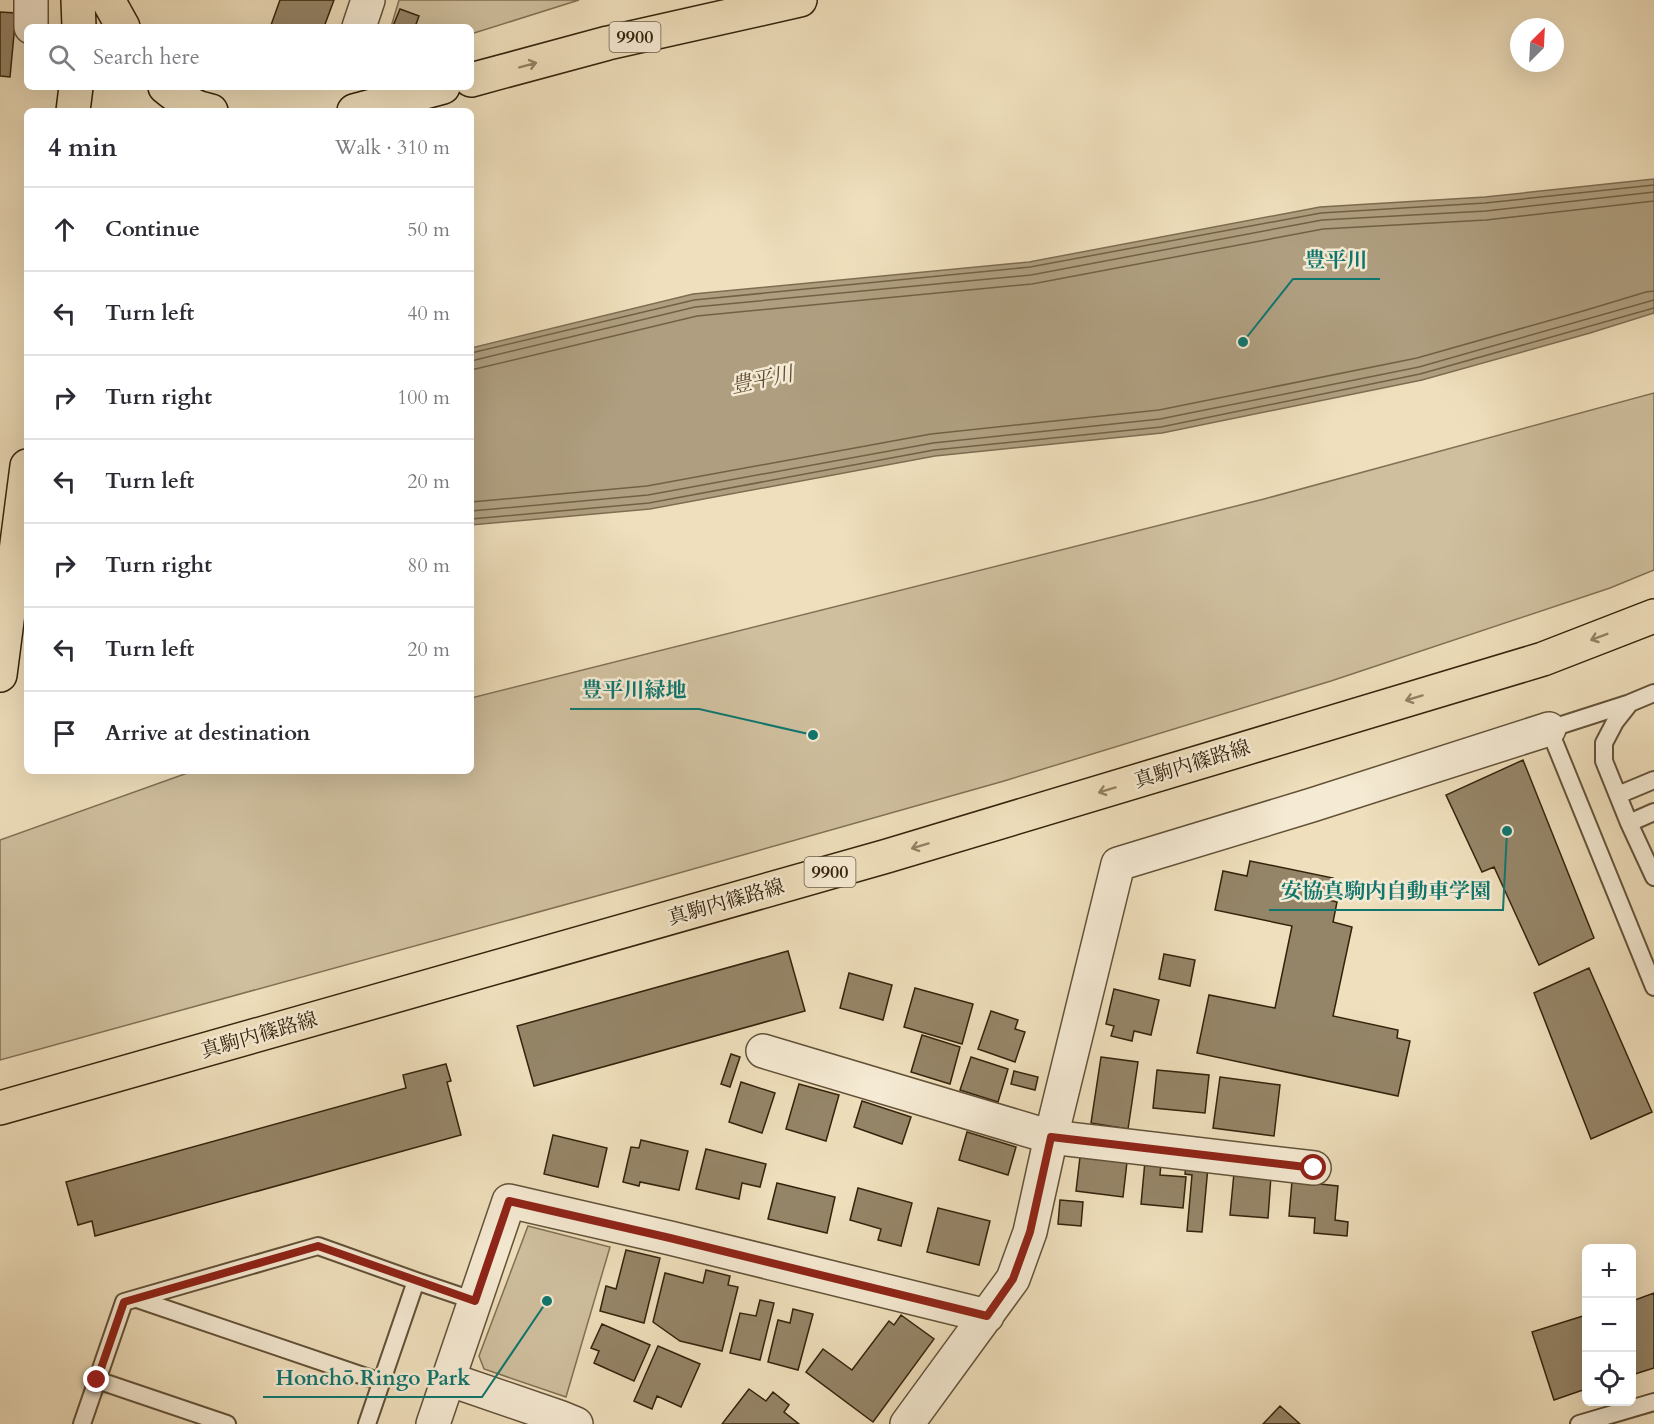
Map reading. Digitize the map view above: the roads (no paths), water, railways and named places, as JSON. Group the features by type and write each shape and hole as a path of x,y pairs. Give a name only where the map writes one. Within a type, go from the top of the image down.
{"main road":[{"path":"78,0 79,24"},
{"path":"108,0 121,24"},
{"name":"9900","path":"474,79 608,43 800,0"},
{"path":"74,108 76,90"},
{"path":"169,90 199,108"},
{"path":"365,108 432,90"},
{"path":"0,675 24,489"},
{"name":"真駒内篠路線","path":"0,1108 887,856 1543,659 1654,616"}],"street":[{"path":"31,0 31,24"},
{"path":"360,24 368,0"},
{"path":"908,1424 1013,1279 1030,1232 1118,864 1311,806 1549,729"},
{"path":"763,1051 1051,1137 1314,1168"},
{"path":"433,1424 509,1201 987,1316"},
{"path":"448,1379 576,1424"}],"lane":[{"path":"1654,693 1549,729 1654,987"},
{"path":"1630,703 1615,722 1604,743 1604,761 1654,877"},
{"path":"1618,795 1654,780"},
{"path":"1629,823 1654,812"},
{"path":"82,1424 124,1302 318,1246 475,1301"},
{"path":"367,1424 416,1281"},
{"path":"137,1299 381,1382"},
{"path":"97,1380 227,1424"},
{"path":"1579,1424 1654,1402"}],"water":[{"path":"1654,179 1654,313 1422,380 1162,433 935,456 650,509 474,525 474,347 693,294 1029,262 1320,207 1485,197"}],"place":[{"name":"豊平川","path":"1243,342"},
{"name":"豊平川緑地","path":"813,735"},
{"name":"安協真駒内自動車学園","path":"1507,831"},
{"name":"Honchō Ringo Park","path":"547,1301"}]}
